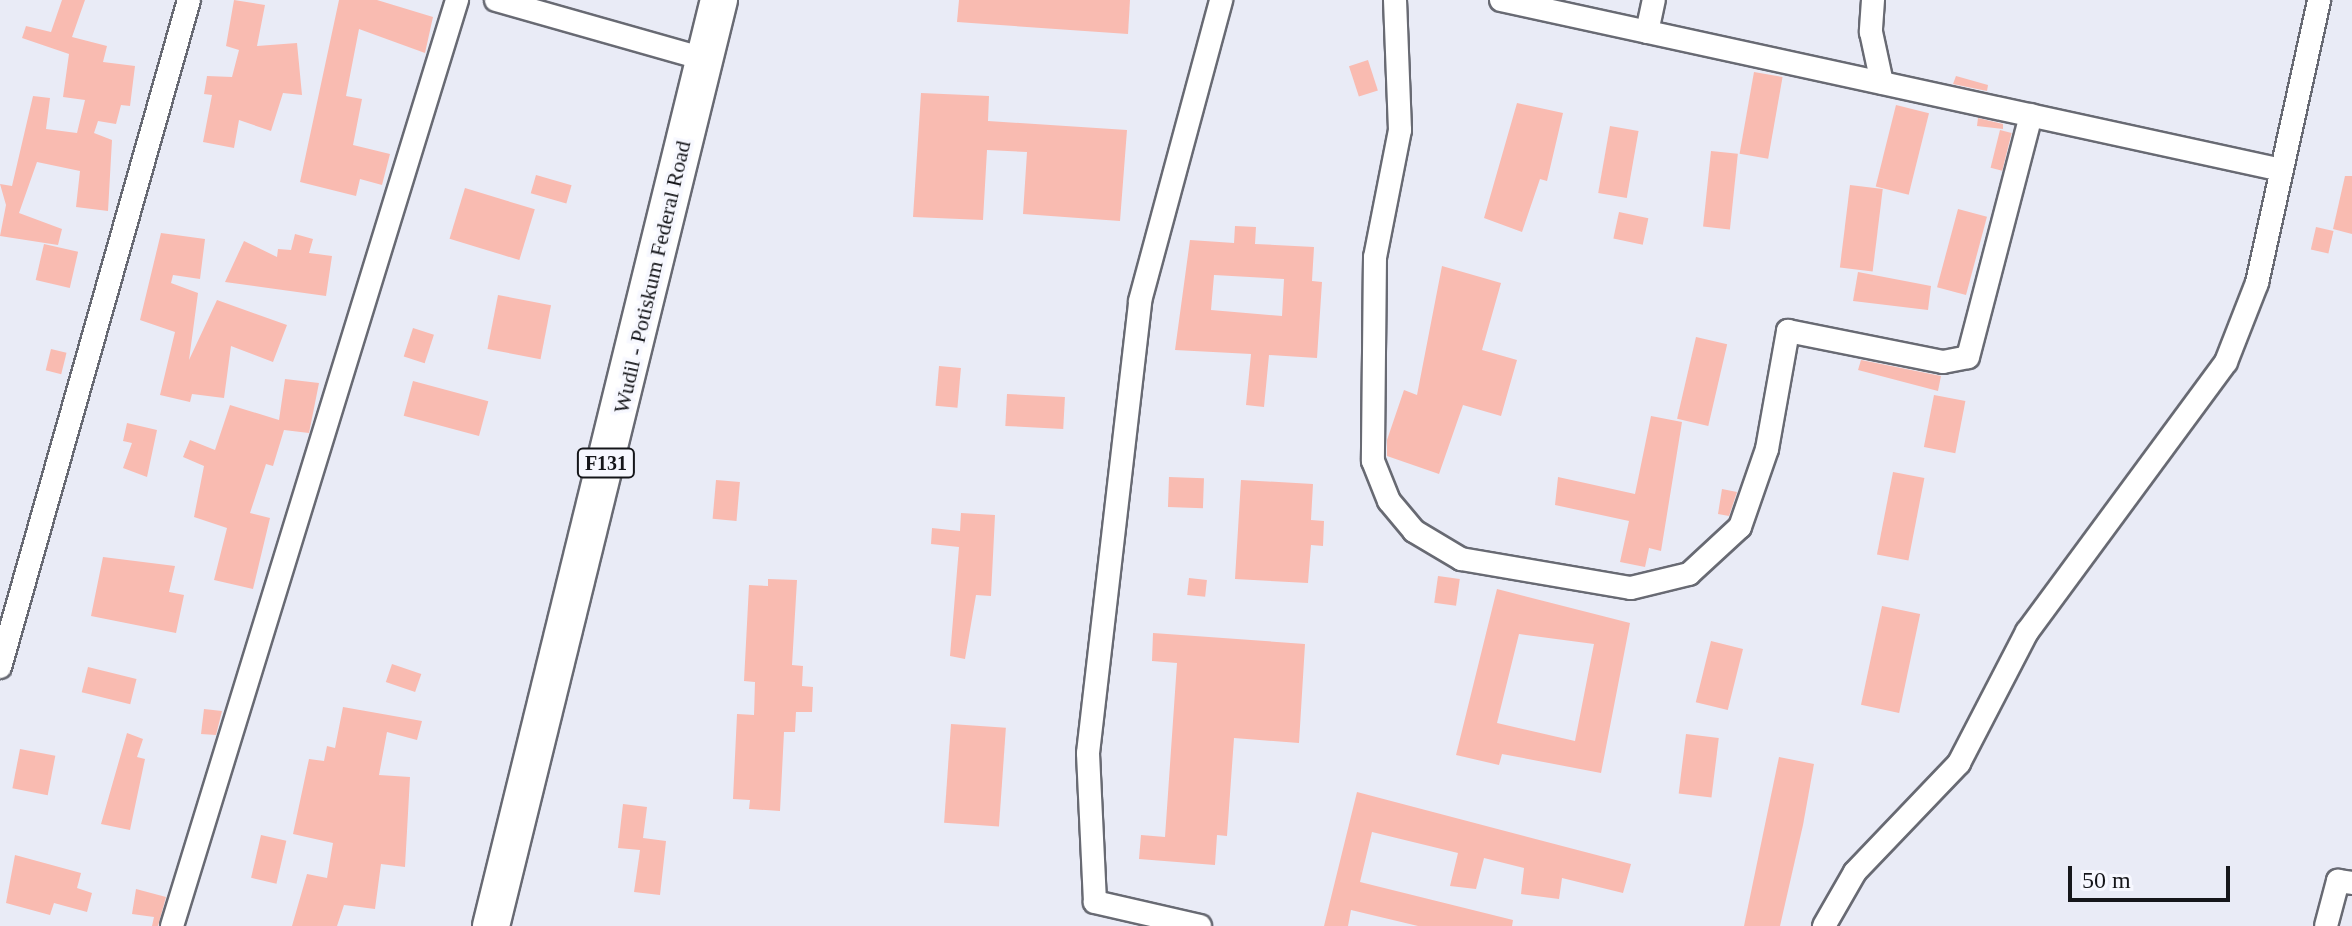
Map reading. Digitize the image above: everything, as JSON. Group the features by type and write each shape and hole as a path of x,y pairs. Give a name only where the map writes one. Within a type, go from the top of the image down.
{"main road":[{"name":"Wudil - Potiskum Federal Road","path":"491,926 693,56 695,0"},
{"name":"Wudil - Potiskum Federal Road","path":"467,926 693,56 719,0"}],"street":[{"path":"0,667 189,0"},
{"path":"172,926 457,0"},
{"path":"496,0 693,56"},
{"path":"1200,926 1095,902 1088,753 1140,301 1221,0"},
{"path":"1395,0 1400,130 1375,257 1373,461 1389,501 1414,531 1461,559 1631,588 1689,574 1740,527 1767,449 1788,331 1943,362 1968,357 2031,115"},
{"path":"1501,0 2282,170"},
{"path":"1647,32 1654,0"},
{"path":"1873,0 1882,83"},
{"path":"1824,926 1855,872 1959,763 2027,632 2226,362 2257,283 2319,0"},
{"path":"2326,926 2338,881 2352,883"}],"building":[{"path":"62,0 85,0 72,37 107,46 103,62 135,66 130,106 121,105 116,124 98,121 94,133 112,140 108,211 76,207 80,171 37,162 19,213 62,229 58,245 0,236 6,205 0,184 12,186 33,96 50,98 46,129 77,133 85,100 63,97 69,54 22,38 26,26 51,32"},
{"path":"234,0 265,5 257,46 297,43 302,95 283,93 271,131 239,120 234,148 203,142 212,95 204,94 207,76 232,77 239,50 226,46"},
{"path":"339,0 377,0 433,17 425,53 359,29 346,96 362,99 353,145 390,154 382,185 360,179 356,196 300,182"},
{"path":"959,0 1130,0 1128,34 957,22"},
{"path":"1368,60 1378,90 1359,97 1349,66"},
{"path":"1754,72 1783,77 1768,159 1740,154"},
{"path":"1956,76 1988,85 1987,91 1953,84"},
{"path":"921,93 989,96 988,121 1127,130 1120,221 1023,214 1027,152 987,150 983,220 913,217"},
{"path":"1517,103 1563,113 1547,181 1540,179 1522,232 1484,218"},
{"path":"1896,105 1929,113 1909,195 1876,187"},
{"path":"1978,118 2003,124 2003,129 1977,126"},
{"path":"1610,126 1639,131 1627,198 1598,193"},
{"path":"2000,130 2012,133 2002,171 1991,168"},
{"path":"1711,151 1738,154 1730,229 1703,227"},
{"path":"536,175 572,185 566,203 531,193"},
{"path":"2345,176 2352,176 2352,234 2333,229"},
{"path":"1850,185 1883,189 1873,271 1840,267"},
{"path":"465,188 535,209 519,260 450,239"},
{"path":"1958,209 1987,217 1966,295 1937,287"},
{"path":"1619,212 1648,218 1643,245 1613,238"},
{"path":"1235,226 1256,227 1255,244 1314,247 1312,281 1322,282 1317,358 1269,355 1264,407 1246,405 1251,354 1175,350 1190,240 1234,243","holes":["1214,275 1284,279 1282,316 1211,310"]},
{"path":"2316,227 2334,231 2328,253 2311,249"},
{"path":"161,233 205,239 200,279 173,275 171,283 198,293 189,360 217,300 287,325 273,362 231,346 224,398 192,394 190,402 160,395 175,332 140,320"},
{"path":"295,234 313,239 309,253 332,256 326,296 225,282 244,241 277,257 278,249 291,250"},
{"path":"44,244 78,252 70,288 36,280"},
{"path":"1442,266 1501,283 1482,350 1517,360 1501,416 1463,405 1439,474 1387,456 1387,440 1404,390 1417,395"},
{"path":"1858,272 1931,286 1928,310 1853,301"},
{"path":"498,295 551,305 541,359 488,349"},
{"path":"413,328 434,335 425,363 404,357"},
{"path":"1696,337 1727,344 1708,426 1677,419"},
{"path":"51,349 67,353 61,374 46,370"},
{"path":"1861,360 1941,376 1938,391 1858,370"},
{"path":"939,366 961,368 957,408 936,406"},
{"path":"285,379 319,383 309,433 284,430 273,466 266,464 250,513 270,518 253,589 214,580 227,528 194,517 204,466 183,457 190,440 215,450 230,405 279,420"},
{"path":"413,381 488,401 479,436 404,416"},
{"path":"1007,394 1065,397 1063,429 1005,426"},
{"path":"1934,395 1965,401 1955,453 1924,447"},
{"path":"1651,416 1682,422 1661,551 1649,548 1645,567 1620,562 1629,521 1555,505 1558,477 1635,494"},
{"path":"127,423 157,430 147,477 123,468 132,443 123,441"},
{"path":"1893,472 1924,478 1908,561 1877,554"},
{"path":"1169,477 1204,478 1203,508 1168,507"},
{"path":"716,480 740,482 737,521 713,519"},
{"path":"1241,480 1313,484 1311,520 1324,521 1323,546 1311,545 1308,583 1235,579"},
{"path":"1722,489 1737,492 1729,516 1718,514"},
{"path":"961,513 995,515 991,596 976,595 965,659 950,656 959,547 931,544 932,528 960,531"},
{"path":"103,557 175,566 169,592 184,595 176,633 91,616"},
{"path":"1438,576 1460,579 1456,606 1434,603"},
{"path":"1189,578 1207,580 1205,597 1187,595"},
{"path":"768,579 797,580 792,665 803,666 802,686 813,687 812,712 796,712 795,732 784,732 780,811 749,809 750,800 733,799 737,714 754,715 755,682 744,681 749,585 768,586"},
{"path":"1497,589 1630,623 1601,773 1502,754 1499,765 1456,755","holes":["1519,634 1594,644 1575,741 1497,723"]},
{"path":"1882,606 1920,614 1899,713 1861,705"},
{"path":"1153,633 1305,644 1299,743 1234,738 1227,836 1217,835 1215,865 1139,859 1141,835 1165,837 1177,663 1152,661"},
{"path":"1711,641 1743,649 1728,710 1696,702"},
{"path":"392,664 421,674 415,692 386,682"},
{"path":"88,667 137,679 130,704 82,692"},
{"path":"343,707 422,721 417,740 387,732 379,775 410,777 405,867 381,864 375,909 344,905 337,926 292,926 307,874 327,878 333,843 293,834 309,759 324,761 327,746 335,748"},
{"path":"204,709 222,711 216,735 201,734"},
{"path":"951,724 1006,728 999,827 944,823"},
{"path":"127,733 143,739 137,757 145,759 130,830 101,824"},
{"path":"1686,734 1719,738 1711,798 1679,794"},
{"path":"20,749 55,756 48,795 12,788"},
{"path":"1779,757 1814,764 1803,825 1780,926 1744,926"},
{"path":"1357,792 1631,864 1623,893 1562,878 1559,899 1521,894 1524,868 1484,858 1476,889 1450,886 1458,853 1372,832 1360,882 1513,920 1512,926 1418,926 1351,910 1348,926 1324,926"},
{"path":"623,804 647,807 643,838 666,841 660,895 634,892 640,850 618,848"},
{"path":"261,835 286,841 276,884 251,878"},
{"path":"15,855 81,873 77,888 92,893 87,912 54,903 50,915 6,903"},
{"path":"136,889 166,897 158,926 152,926 154,917 132,914"}]}
